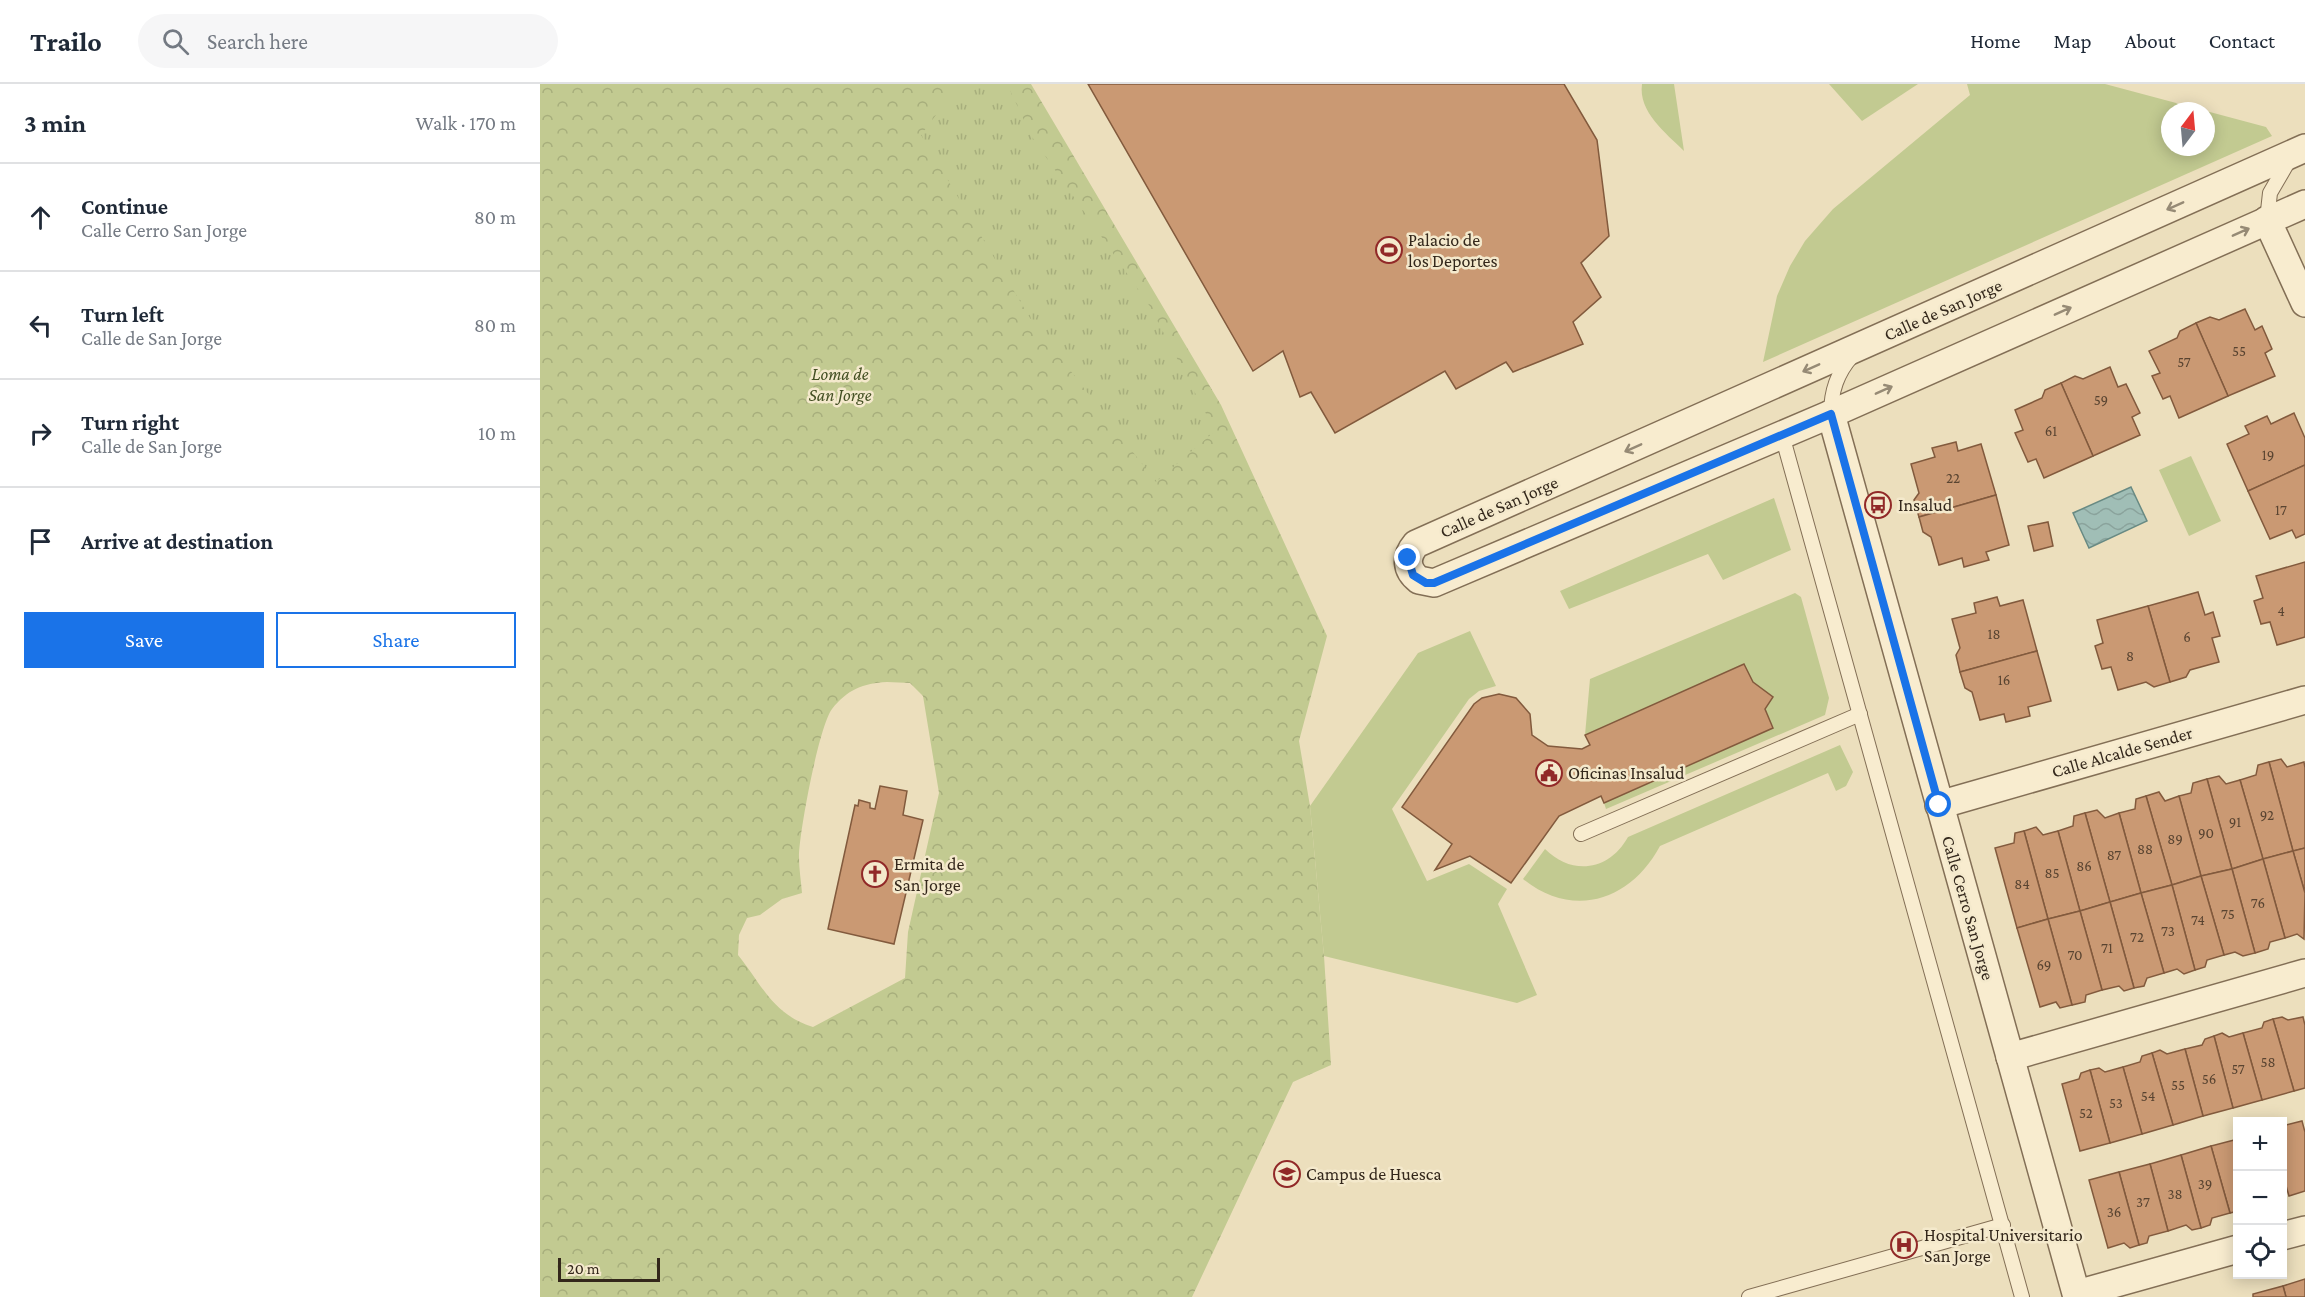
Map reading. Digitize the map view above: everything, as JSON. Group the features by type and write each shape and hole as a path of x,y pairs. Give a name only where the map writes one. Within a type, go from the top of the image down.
{"street":[{"name":"Calle de San Jorge","path":"2303,149 1416,544 1408,558 1409,567 1419,580 1434,583 1831,414 2305,204"},
{"path":"2267,220 2305,303"},
{"name":"Calle Cerro San Jorge","path":"1831,414 2077,1296"},
{"name":"Calle Alcalde Sender","path":"1939,805 2305,700"},
{"path":"2010,1057 2305,973"},
{"path":"2287,1235 2305,1230"},
{"path":"2077,1296 2233,1250"}],"lane":[{"path":"2267,220 2268,200 2275,181 2281,170 2303,149"},
{"path":"1831,414 1831,401 1838,375 1864,345"},
{"path":"1782,435 2022,1297"},
{"path":"1581,834 1860,714"},
{"path":"1749,1297 2003,1225"}],"green space":[{"name":"Loma de San Jorge","path":"540,84 1031,84 1221,405 1327,636 1299,741 1310,806 1324,956 1331,1065 1293,1082 1192,1297 540,1297","holes":["887,682 910,683 923,696 939,793 908,932 905,978 813,1027 788,1015 770,998 738,955 739,935 747,918 760,915 782,899 802,893 799,857 802,826 821,736 832,709 850,692 863,686"]},
{"path":"959,84 1007,84 1032,137 1149,305 1215,431 1156,482 1030,318 921,135"},
{"path":"1642,84 1674,84 1684,151 1649,113 1644,104"},
{"path":"1829,84 1918,84 1862,121"},
{"path":"1967,84 2105,84 2172,102 2161,102 2161,156 2215,156 2215,113 2266,127 2272,136 1763,362 1777,296 1790,266 1805,241 1833,209 1970,95"},
{"path":"2191,456 2221,521 2189,536 2159,470"},
{"path":"1774,498 1791,550 1723,580 1708,554 1569,609 1560,591"},
{"path":"1795,593 1801,597 1829,698 1825,715 1606,809 1604,803 1773,727 1765,709 1773,697 1753,682 1744,665 1585,735 1590,679"},
{"path":"1470,631 1496,686 1479,691 1469,699 1392,809 1427,881 1469,864 1507,889 1498,904 1537,995 1517,1003 1324,956 1310,806 1418,653"},
{"path":"1840,745 1853,772 1846,786 1836,791 1828,773 1660,846 1648,865 1634,880 1617,891 1600,898 1581,901 1562,899 1542,892 1523,879 1545,849 1556,858 1578,866 1601,863 1611,857 1628,837"}],"water":[{"path":"2131,487 2147,521 2089,548 2073,513"}],"building":[{"name":"Palacio de los Deportes","path":"1088,84 1564,84 1597,140 1609,236 1581,263 1601,297 1573,322 1583,344 1513,372 1506,362 1456,389 1445,371 1335,433 1311,392 1300,397 1283,351 1253,371"},
{"path":"2245,309 2255,330 2262,326 2272,349 2265,353 2275,376 2228,396 2196,323 2210,317 2219,320"},
{"path":"2196,323 2228,396 2179,418 2170,396 2163,399 2152,376 2160,373 2149,351 2177,338 2180,331"},
{"path":"2110,367 2118,387 2126,384 2140,413 2132,417 2140,435 2093,456 2061,383 2075,376 2083,379"},
{"path":"2061,383 2093,456 2044,478 2036,459 2028,462 2015,433 2023,430 2015,410 2042,398 2045,390"},
{"path":"2294,413 2305,438 2305,465 2248,491 2227,444 2249,434 2245,426 2267,416 2271,424"},
{"path":"1956,442 1958,451 1981,444 1996,495 1919,517 1914,500 1919,493 1911,464 1935,457 1932,448"},
{"path":"2305,465 2305,534 2296,538 2292,530 2270,539 2248,491"},
{"path":"1996,495 2009,545 1986,552 1989,560 1964,567 1962,558 1939,565 1931,537 1923,532 1919,517"},
{"path":"2048,522 2053,546 2034,551 2028,526"},
{"path":"2305,562 2305,637 2277,645 2270,622 2261,624 2254,601 2263,598 2256,576"},
{"path":"2198,592 2205,615 2213,612 2220,636 2212,638 2219,662 2190,670 2186,677 2170,682 2148,606"},
{"path":"1997,597 2000,606 2023,600 2037,651 1960,672 1956,655 1960,648 1952,619 1976,613 1974,603"},
{"path":"2148,606 2170,682 2154,687 2146,682 2118,690 2111,667 2102,669 2095,646 2103,643 2097,620"},
{"path":"2037,651 2051,701 2028,707 2030,716 2006,722 2004,714 1980,720 1972,692 1965,688 1960,672"},
{"name":"Oficinas Insalud","path":"1744,664 1753,682 1773,697 1765,709 1773,728 1604,803 1601,796 1559,816 1511,883 1470,856 1435,870 1452,844 1402,807 1474,704 1482,698 1499,694 1516,698 1530,714 1532,735 1548,746 1582,749 1590,745 1585,735"},
{"path":"2281,759 2287,767 2304,762 2305,768 2305,848 2293,851 2269,762"},
{"path":"2269,762 2293,851 2263,859 2240,780 2256,775 2258,765"},
{"path":"2219,776 2226,784 2240,780 2263,859 2232,869 2207,779"},
{"path":"2207,779 2232,869 2201,876 2179,796 2191,793 2193,783"},
{"name":"Ermita de San Jorge","path":"880,786 907,791 903,815 923,820 894,944 828,929 855,805 858,806 859,800 870,803 870,808 875,809"},
{"path":"2159,792 2165,801 2179,796 2201,876 2172,885 2146,796"},
{"path":"2146,796 2172,885 2141,893 2119,813 2135,809 2136,799"},
{"path":"2097,810 2105,818 2119,813 2141,893 2110,902 2085,813"},
{"path":"2085,813 2110,902 2080,911 2058,831 2073,826 2074,816"},
{"path":"2036,827 2043,835 2058,831 2080,911 2048,919 2024,831"},
{"path":"2024,831 2048,919 2017,928 1995,848 2014,843 2015,833"},
{"path":"2305,848 2305,893 2293,851"},
{"path":"2293,851 2305,893 2304,939 2297,934 2285,938 2263,859"},
{"path":"2263,859 2285,938 2270,942 2268,949 2255,953 2232,869"},
{"path":"2232,869 2255,953 2243,956 2235,952 2224,955 2201,876"},
{"path":"2201,876 2224,955 2207,960 2205,967 2195,970 2172,885"},
{"path":"2172,885 2195,970 2184,974 2177,969 2164,973 2141,893"},
{"path":"2141,893 2164,973 2147,978 2144,986 2134,988 2110,902"},
{"path":"2110,902 2134,988 2124,991 2119,986 2102,990 2080,911"},
{"path":"2080,911 2102,990 2086,995 2085,1002 2072,1005 2048,919"},
{"path":"2048,919 2072,1005 2060,1008 2056,1002 2040,1007 2017,928"},
{"path":"2282,1017 2288,1020 2303,1017 2305,1025 2305,1088 2294,1091 2273,1019"},
{"path":"2273,1019 2294,1091 2262,1100 2243,1033 2262,1028 2264,1022"},
{"path":"2222,1033 2229,1037 2243,1033 2262,1100 2233,1108 2214,1036"},
{"path":"2214,1036 2233,1108 2203,1116 2185,1049 2202,1045 2205,1039"},
{"path":"2185,1049 2203,1116 2173,1125 2152,1053 2160,1050 2167,1054"},
{"path":"2152,1053 2173,1125 2142,1134 2123,1067 2140,1062 2142,1056"},
{"path":"2123,1067 2142,1134 2110,1143 2090,1070 2099,1068 2105,1072"},
{"path":"2090,1070 2110,1143 2080,1151 2062,1084 2079,1079 2081,1073"},
{"path":"2302,1121 2305,1132 2305,1191 2289,1196 2287,1189 2287,1125"},
{"path":"2233,1140 2233,1212 2230,1213 2211,1146"},
{"path":"2211,1146 2230,1213 2212,1218 2210,1225 2201,1228 2181,1155"},
{"path":"2181,1155 2201,1228 2192,1230 2186,1225 2168,1231 2150,1164"},
{"path":"2150,1164 2168,1231 2149,1236 2147,1243 2139,1245 2119,1172"},
{"path":"2119,1172 2139,1245 2130,1248 2124,1243 2108,1248 2089,1180"},
{"path":"2305,1279 2305,1297 2286,1297 2283,1286"},
{"path":"2283,1286 2286,1297 2253,1297 2253,1294"}],"place":[{"name":"Palacio de los Deportes","path":"1389,250"},
{"name":"Insalud","path":"1878,505"},
{"name":"Oficinas Insalud","path":"1549,773"},
{"name":"Ermita de San Jorge","path":"875,874"},
{"name":"Campus de Huesca","path":"1287,1174"},
{"name":"Hospital Universitario San Jorge","path":"1904,1245"}],"route":[{"path":"1408,558 1413,575 1426,583 1434,583 1831,414 1939,805"}]}
